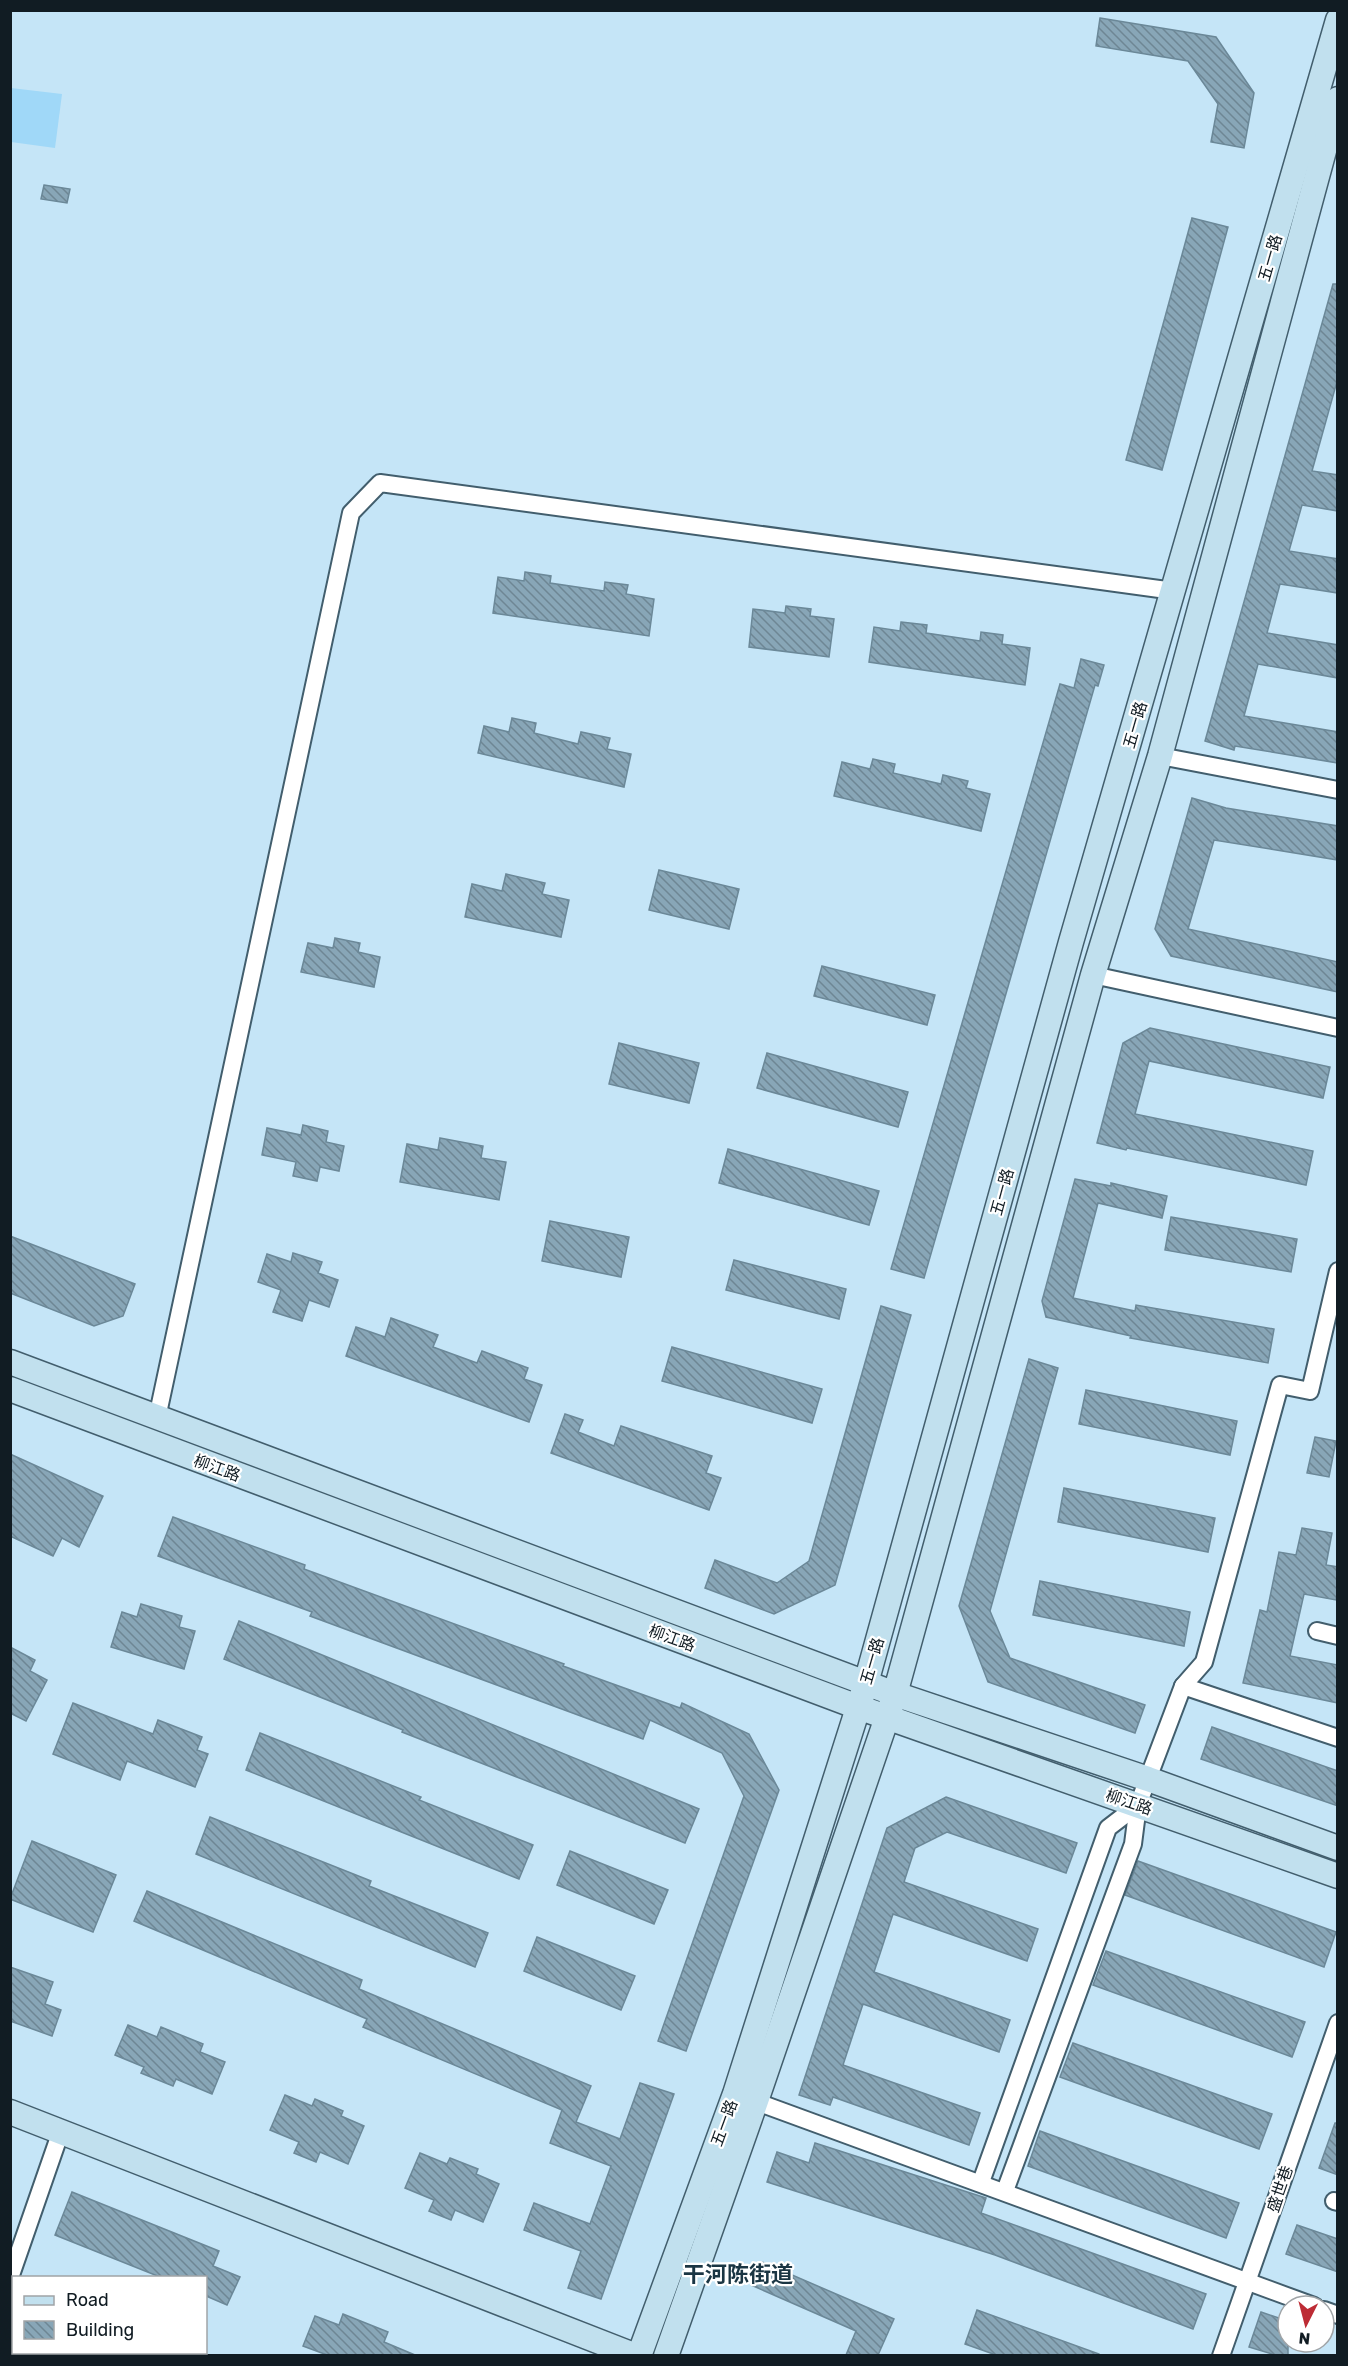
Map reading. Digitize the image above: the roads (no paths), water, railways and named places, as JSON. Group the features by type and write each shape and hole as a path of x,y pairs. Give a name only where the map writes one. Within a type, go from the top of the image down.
{"street":[{"name":"五一路","path":"666,2355 746,2097 866,1683 1071,942 1338,20"},
{"name":"五一路","path":"638,2355 746,2097 888,1718 1093,975 1160,756 1338,99"},
{"path":"152,1443 351,513 380,483 1174,591"},
{"path":"1160,756 1338,790"},
{"path":"1071,942 1101,950"},
{"path":"1093,975 1338,1028"},
{"path":"1005,2191 1133,1844 1138,1805 1183,1686 1204,1662 1280,1385 1310,1391 1330,1332 1338,1271"},
{"name":"柳江路","path":"10,1362 895,1694 1148,1779 1338,1848"},
{"name":"柳江路","path":"10,1389 858,1707 1338,1876"},
{"path":"1317,1630 1338,1636"},
{"path":"1183,1686 1338,1738"},
{"path":"981,2182 1108,1828 1138,1805"},
{"name":"盛世巷","path":"1221,2355 1338,2023"},
{"path":"746,2097 1280,2294"},
{"path":"10,2112 638,2355"},
{"path":"10,2278 61,2132"}],"district":[{"name":"干河陈街道","path":"738,2274"}]}
